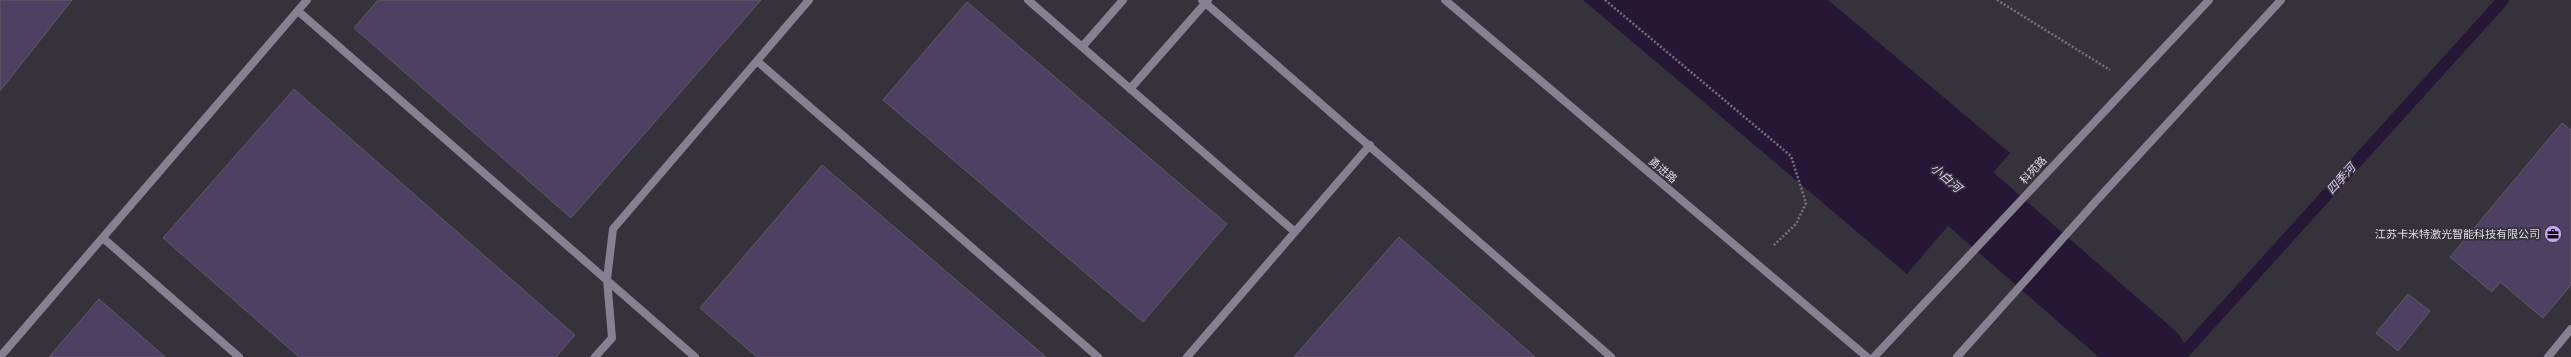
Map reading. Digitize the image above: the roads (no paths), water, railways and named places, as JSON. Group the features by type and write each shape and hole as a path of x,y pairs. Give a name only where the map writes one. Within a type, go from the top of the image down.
{"street":[{"path":"0,357 307,0"},
{"path":"595,357 612,338 607,279 613,229 809,0"},
{"path":"1028,0 1295,232"},
{"path":"1082,47 1123,0"},
{"name":"勇进路","path":"1445,0 1867,357"},
{"name":"科苑路","path":"1874,357 2209,0"},
{"path":"1958,356 2097,200 2281,0"},
{"path":"1130,89 1205,1 1611,357"},
{"path":"298,11 695,357"},
{"path":"757,61 1098,357"},
{"path":"1187,357 1370,145"},
{"path":"103,238 239,357"},
{"path":"2548,357 2571,329"}],"water":[{"path":"1583,0 1828,0 2010,153 1907,274"}],"waterway":[{"name":"四季河","path":"2180,357 2503,0"},
{"name":"小白河","path":"1897,135 2152,357"}],"place":[{"name":"江苏卡米特激光智能科技有限公司","path":"2553,234"}]}
